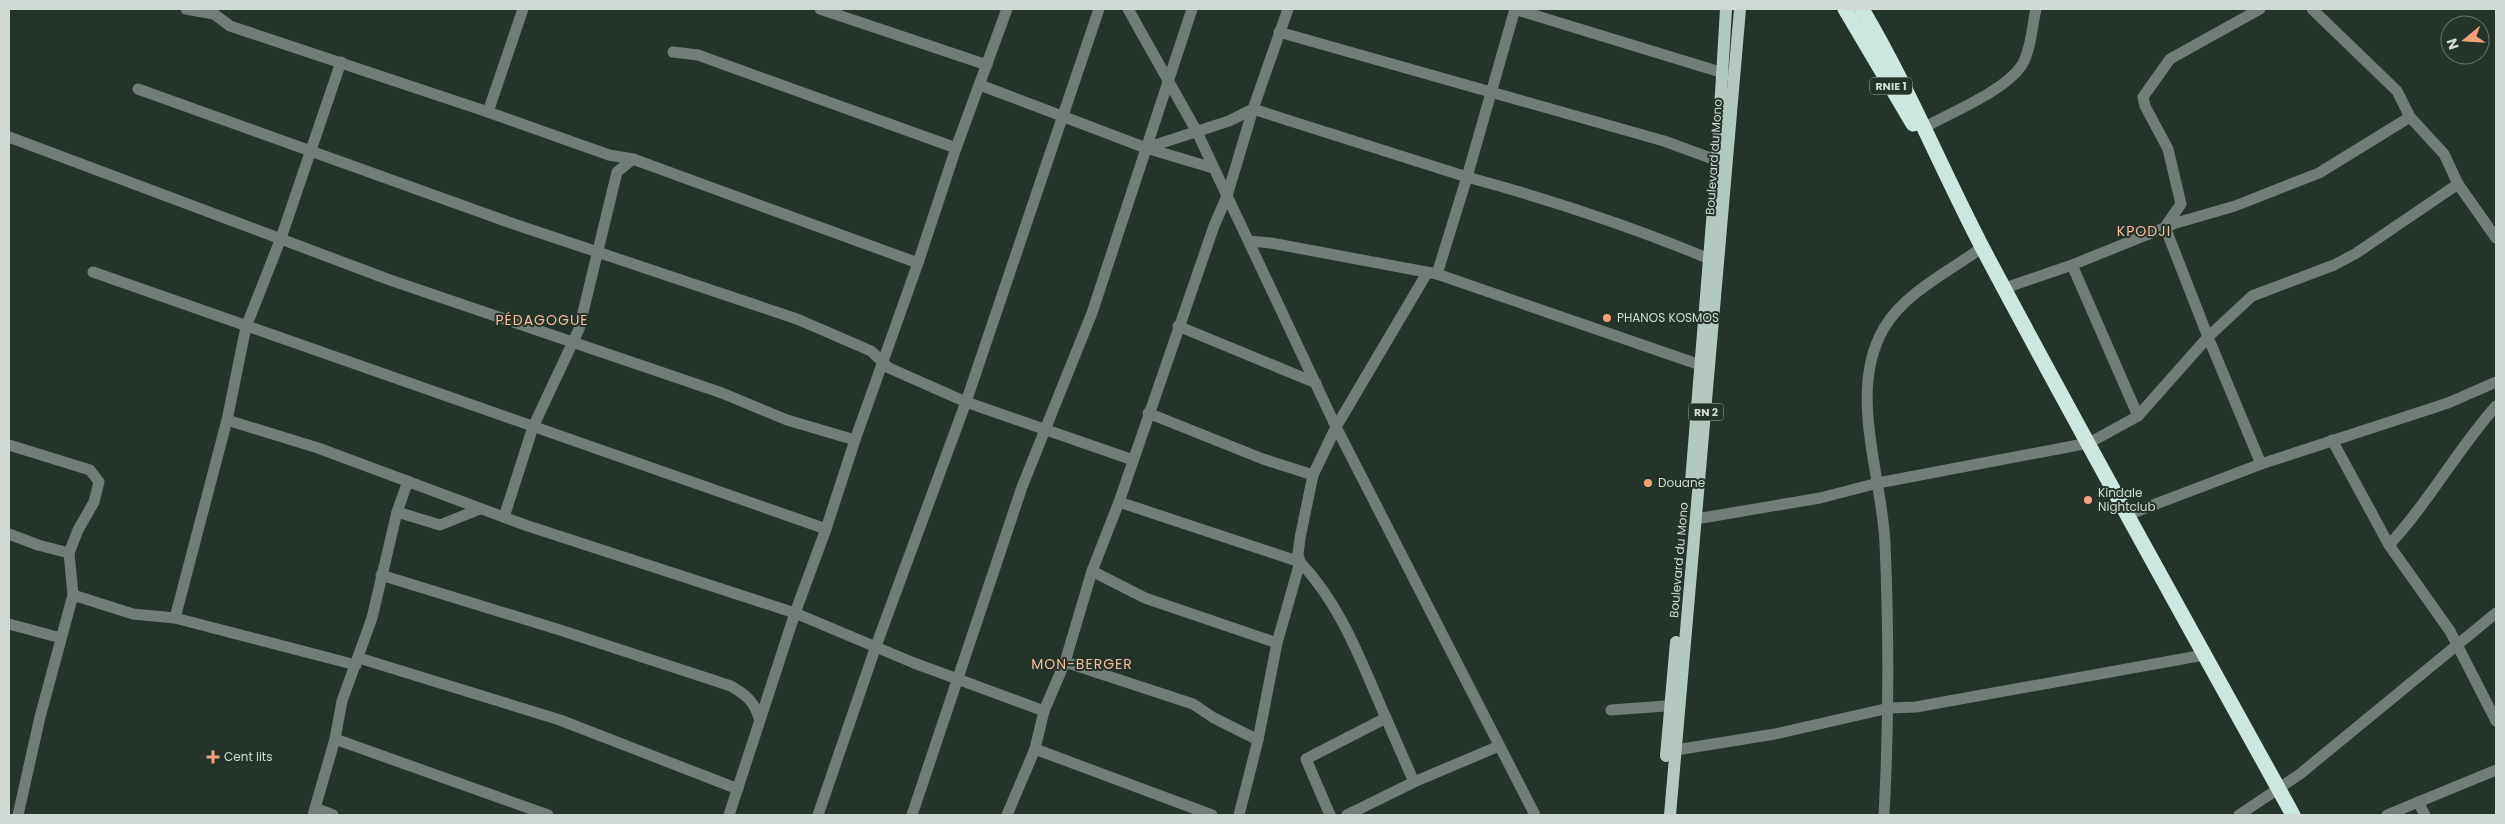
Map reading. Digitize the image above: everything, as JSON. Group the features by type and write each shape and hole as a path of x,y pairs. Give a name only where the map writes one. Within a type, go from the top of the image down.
{"highway":[{"name":"RNIE 1","path":"1845,9 1909,119 1939,162"},
{"name":"RNIE 1","path":"1862,9 1925,127 1939,162 1983,247 2127,515 2293,815"}],"main road":[{"name":"Boulevard du Mono","path":"1726,9 1729,74"},
{"name":"Boulevard du Mono","path":"1670,815 1676,750 1675,705 1723,162 1729,74 1740,9"},
{"name":"Boulevard du Mono","path":"1662,815 1696,519 1705,367"}],"street":[{"path":"186,9 213,11 230,26 488,112 609,155 633,159 918,263"},
{"path":"488,112 523,9"},
{"path":"820,9 987,65"},
{"path":"728,815 795,613 826,529 956,148 1007,9"},
{"path":"818,815 876,646 966,402 1099,9"},
{"path":"1128,9 1197,132 1336,427 1535,815"},
{"path":"912,815 1022,487 1046,432 1092,313 1192,9"},
{"path":"1007,815 1034,749 1044,711 1065,662 1092,571 1119,502 1148,413 1214,226 1227,196 1253,109 1288,9"},
{"path":"1239,815 1258,740 1277,643 1300,562 1299,546 1313,475 1336,427 1432,273 1467,177 1515,9 1729,74"},
{"path":"1925,127 1993,89 2017,71 2029,46 2036,9"},
{"path":"2165,227 2181,204 2168,149 2145,106 2143,98 2145,91 2170,59 2260,9"},
{"path":"2312,9 2397,91 2410,116 2444,154 2458,184 2496,238"},
{"path":"1279,32 1664,141 1723,162"},
{"path":"673,52 698,55 956,148"},
{"path":"176,618 227,420 246,326 281,238 341,62"},
{"path":"980,86 1146,148 1213,168"},
{"path":"138,89 598,253 796,319 871,351 882,363 966,402 1046,432 1133,460"},
{"path":"1146,148 1197,132 1253,109 1467,177 1532,195 1714,261"},
{"path":"2005,288 2072,265 2165,227 2235,206 2319,173 2410,116"},
{"path":"9,136 480,312 722,393 787,420 855,440"},
{"path":"609,155 617,172"},
{"path":"504,517 533,427 574,342 586,305 617,172 633,159"},
{"path":"1696,519 1820,498 1878,483 2090,443 2138,416 2208,337 2252,296 2326,269 2348,258 2458,184"},
{"path":"2165,227 2261,464"},
{"path":"1249,241 1271,243 1432,273 1705,367"},
{"path":"1884,815 1889,708 1885,540 1868,420 1868,376 1877,342 1884,328 1902,304 1983,247"},
{"path":"2072,265 2138,416"},
{"path":"93,272 826,529"},
{"path":"1178,326 1316,383"},
{"path":"2127,515 2261,464 2448,403 2496,382"},
{"path":"2389,545 2412,520 2472,434 2496,406"},
{"path":"1148,413 1263,459 1313,475"},
{"path":"227,420 318,448 480,509 795,613 1044,711"},
{"path":"2332,440 2389,545 2428,597 2458,643 2496,720"},
{"path":"9,445 90,470 99,482 98,491 69,553 73,594 40,717 18,815"},
{"path":"333,815 314,812 335,739 342,701 372,618 380,575 397,512 408,482"},
{"path":"1119,502 1300,562 1314,577 1339,613 1414,782"},
{"path":"397,512 440,525 480,509"},
{"path":"9,534 38,545 69,553"},
{"path":"1092,571 1145,598 1277,643"},
{"path":"380,575 560,630 731,686 747,695 754,703 759,718"},
{"path":"73,594 133,614 176,618 358,661 560,720 738,789"},
{"path":"2240,815 2316,761 2496,613"},
{"path":"9,624 61,638"},
{"path":"1676,750 1775,734 1889,708 1916,707 2204,655"},
{"path":"1065,662 1193,704 1214,718 1258,740"},
{"path":"1610,710 1675,705"},
{"path":"1330,815 1306,759 1386,718"},
{"path":"335,739 548,815"},
{"path":"1346,815 1414,782 1499,746"},
{"path":"1034,749 1212,815"},
{"path":"2387,815 2496,770"},
{"path":"2418,802 2425,815"}],"place":[{"name":"PHANOS KOSMOS","path":"1607,318"},
{"name":"Douane","path":"1648,483"},
{"name":"Kindale Nightclub","path":"2088,500"},
{"name":"Cent lits","path":"213,757"}],"district":[{"name":"KPODJI","path":"2144,231"},
{"name":"PÉDAGOGUE","path":"542,320"},
{"name":"MON-BERGER","path":"1082,664"}]}
